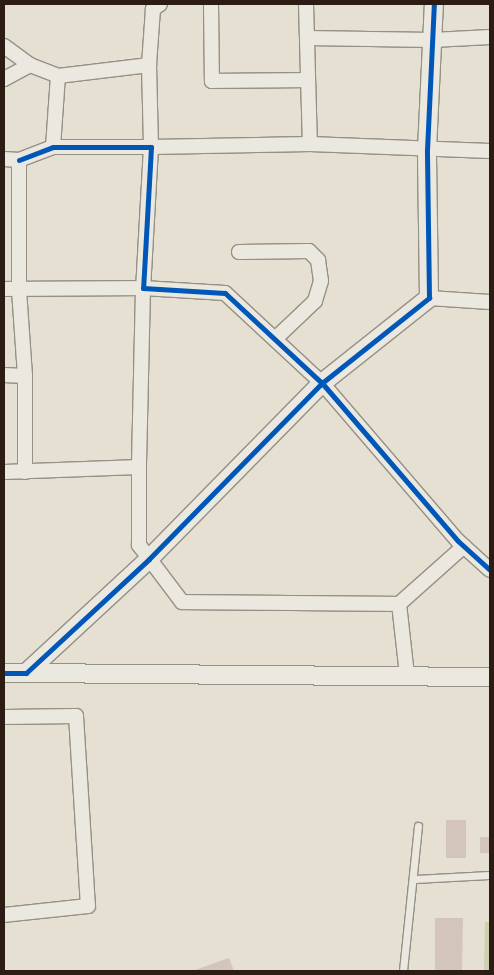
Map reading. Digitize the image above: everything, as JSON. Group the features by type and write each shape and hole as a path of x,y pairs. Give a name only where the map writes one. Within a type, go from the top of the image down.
{"street":[{"path":"160,4 154,9 149,65 151,147 144,288 139,467 139,545 182,602 399,604 464,546"},
{"path":"211,4 212,81 307,80"},
{"path":"306,4 310,144"},
{"path":"429,298 427,150 434,4"},
{"path":"307,38 433,40 490,37"},
{"path":"4,46 30,66 58,76 149,65"},
{"path":"4,79 30,66"},
{"path":"53,147 58,76"},
{"path":"4,159 19,160 53,147 310,144 490,151"},
{"path":"19,160 19,290 25,376 25,472"},
{"path":"239,252 309,251 318,260 321,281 315,301 275,339"},
{"path":"4,289 144,288 225,293 322,383 464,546 490,570"},
{"path":"26,673 149,559 322,383 429,298 490,302"},
{"path":"4,375 25,376"},
{"path":"4,472 139,467"},
{"path":"399,604 407,675"},
{"path":"4,673 490,677"},
{"path":"4,717 76,716 88,906 4,915"}],"lane":[{"path":"404,971 418,826"},
{"path":"414,879 490,875"}],"green space":[{"path":"485,922 490,922 490,971 484,971"}],"building":[{"path":"446,820 466,820 466,858 446,858"},
{"path":"480,837 489,837 489,853 480,853"},
{"path":"435,918 463,918 462,971 435,971"},
{"path":"229,958 234,971 192,971"}],"cycle path":[{"path":"4,673 26,673 149,559 322,383 429,298 427,150 434,4"},
{"path":"19,160 53,147 151,147 143,288 225,293 322,383 458,541 490,570"}]}
